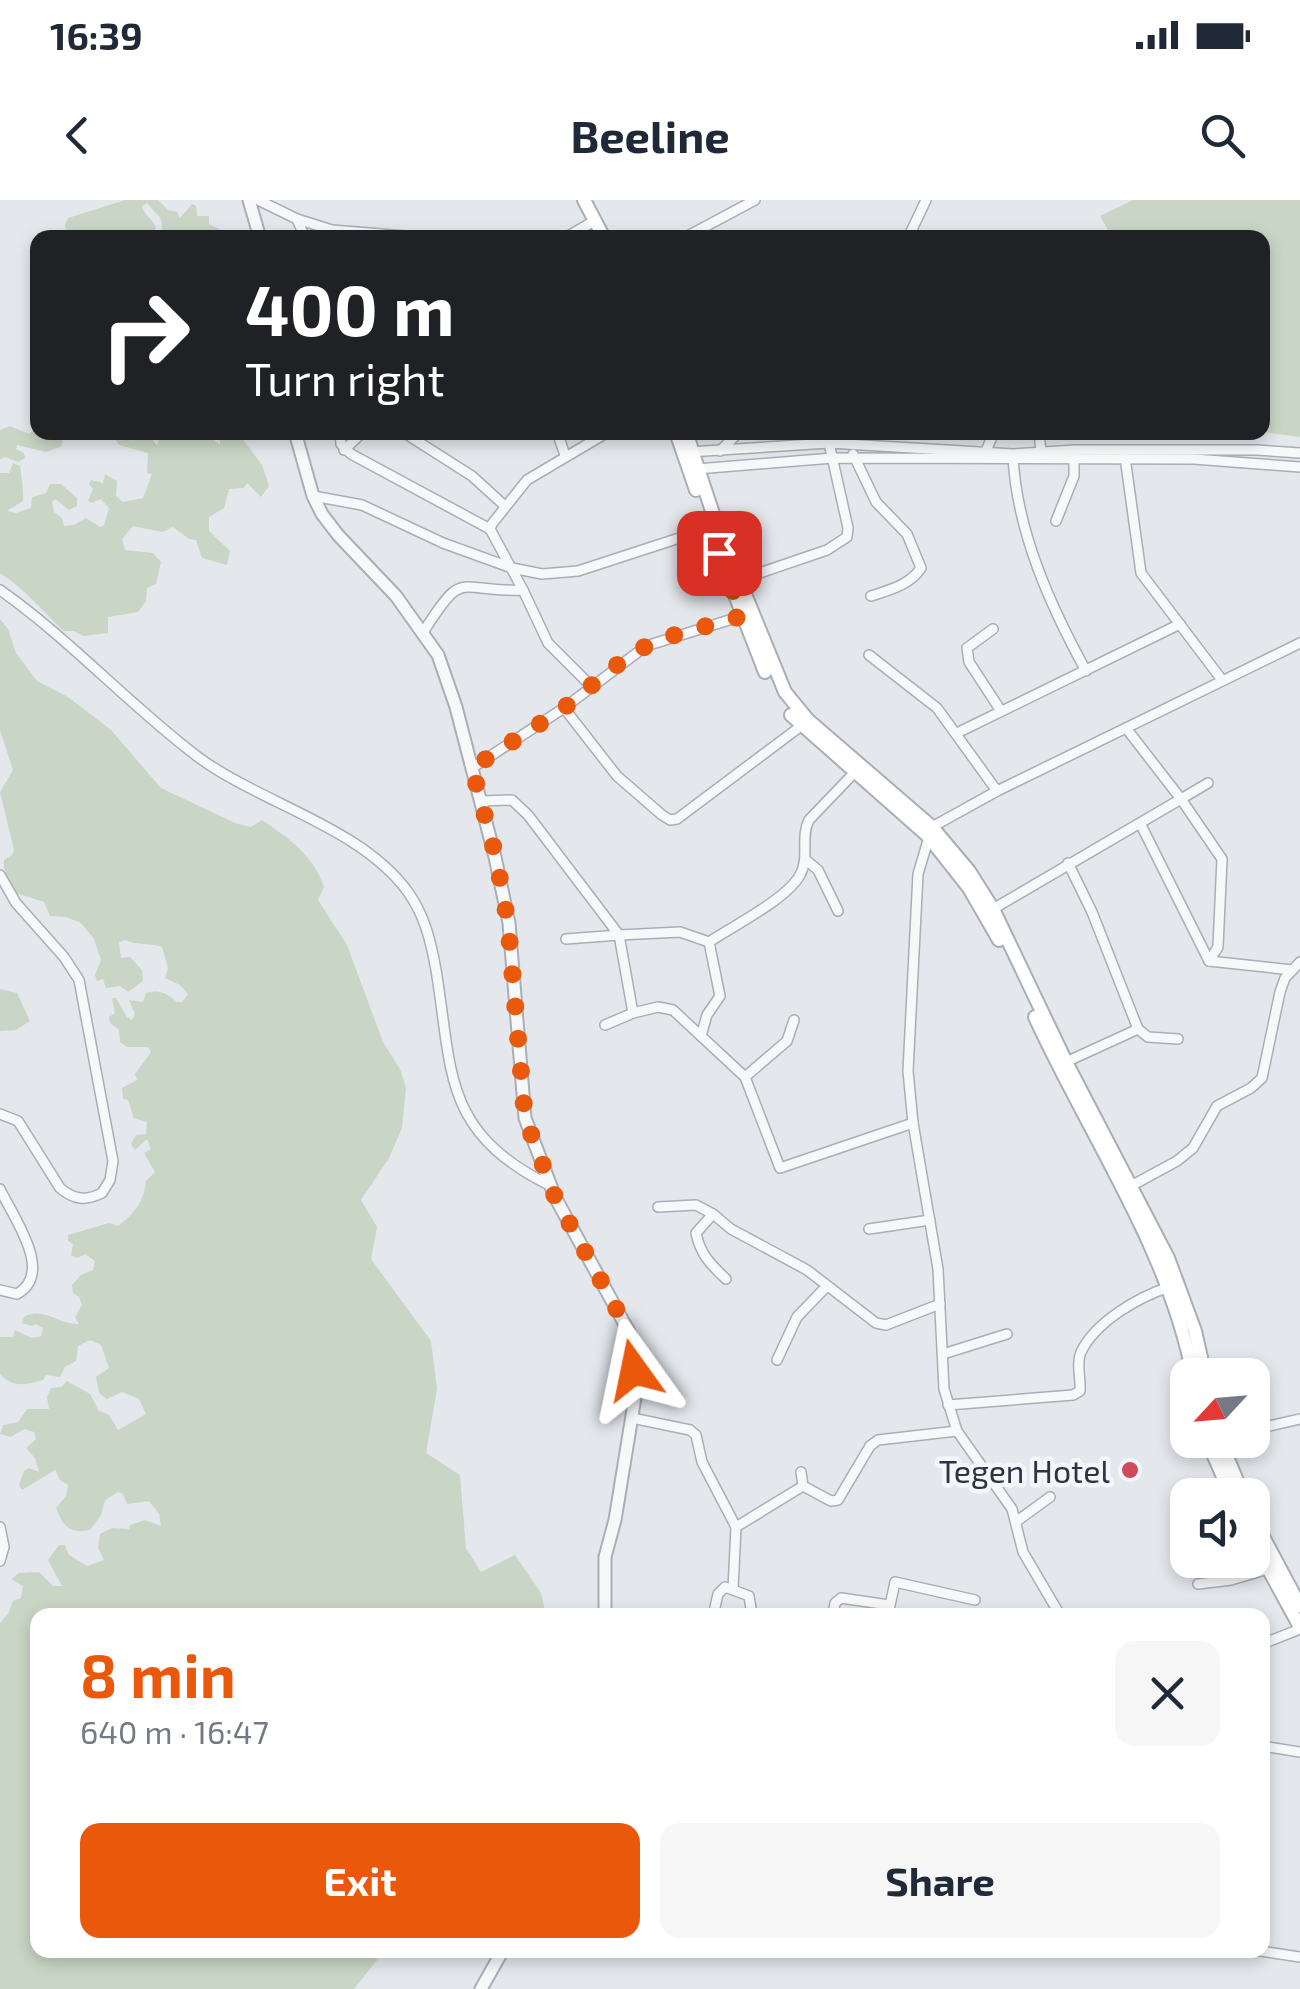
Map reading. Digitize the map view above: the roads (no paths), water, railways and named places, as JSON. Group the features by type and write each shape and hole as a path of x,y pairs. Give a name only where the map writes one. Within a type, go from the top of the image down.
{"main road":[{"path":"584,200 600,230"},
{"path":"595,200 609,230"},
{"path":"681,440 688,451"},
{"path":"687,440 710,528 772,686 855,772 930,831 970,888 1090,1118 1131,1186 1184,1298 1200,1358"},
{"path":"694,470 776,678 805,724 930,831 970,871 993,909 1169,1287 1190,1358"},
{"path":"1220,1458 1226,1478"},
{"path":"1220,1458 1232,1478"},
{"path":"1270,1550 1300,1606"},
{"path":"1270,1573 1300,1628"}],"street":[{"path":"249,200 258,230"},
{"path":"258,200 332,230"},
{"path":"278,200 283,212"},
{"path":"704,230 756,200"},
{"path":"912,230 926,200"},
{"path":"297,219 302,230"},
{"path":"579,230 596,220"},
{"path":"297,440 313,496 338,535 396,596 438,655 481,801 508,923 525,1118 549,1185 629,1332 636,1391 615,1520 605,1557 605,1608"},
{"path":"342,440 344,450 490,530 548,643 591,686"},
{"path":"344,450 355,440"},
{"path":"416,440 448,460 505,506"},
{"path":"560,440 565,456"},
{"path":"490,530 527,480 594,440"},
{"path":"720,451 731,440"},
{"path":"890,440 891,448"},
{"path":"986,451 991,440"},
{"path":"1040,440 1042,452"},
{"path":"688,451 829,443 986,451 1013,457 1042,452 1074,455"},
{"path":"738,580 827,550 847,537 829,443"},
{"path":"850,446 876,502 907,534 921,568 900,586 870,596"},
{"path":"694,470 832,458 1300,453"},
{"path":"1056,520 1074,476 1074,455"},
{"path":"1125,455 1300,467"},
{"path":"1125,455 1141,573 1222,680"},
{"path":"1013,457 1019,512 1064,631 1086,670"},
{"path":"313,496 362,505 443,543 512,568 562,575 710,528"},
{"path":"424,631 448,592 459,587 523,590"},
{"path":"0,590 34,614 200,759 355,844 390,872 409,894 430,932 447,1064 464,1112 485,1138 525,1173 549,1185"},
{"path":"472,768 564,708 614,667 664,638 742,616"},
{"path":"956,733 1180,624"},
{"path":"994,629 967,648 966,653 1001,711"},
{"path":"1056,1608 1023,1552 1017,1521 956,1431 948,1405 930,1220 908,1071 918,874 930,831 997,791 1300,643"},
{"path":"869,655 920,692 956,733 997,791"},
{"path":"564,708 617,776 670,820 677,819 805,724"},
{"path":"1126,728 1222,860 1218,947 1210,961"},
{"path":"710,942 793,884 806,860 804,837 809,820 855,772"},
{"path":"993,909 1208,783"},
{"path":"481,801 512,800 528,815 619,935 633,1013"},
{"path":"1141,825 1210,961"},
{"path":"806,860 818,870 838,911"},
{"path":"1068,863 1138,1029 1148,1038 1178,1039"},
{"path":"0,875 16,904 71,966 85,997 113,1161 110,1180 102,1192 82,1199 70,1196 60,1188 18,1120 0,1114"},
{"path":"566,939 680,932 710,942"},
{"path":"701,1036 708,1014 720,996 710,942"},
{"path":"1210,961 1292,970"},
{"path":"1131,1186 1193,1148 1217,1106 1262,1078 1280,992 1300,962"},
{"path":"605,1026 633,1013 666,1007 745,1077 780,1168 913,1123"},
{"path":"745,1077 787,1041 794,1020"},
{"path":"1066,1062 1138,1029"},
{"path":"0,1189 30,1253 35,1274 28,1288 17,1294 0,1290"},
{"path":"658,1206 696,1206 713,1214 731,1229 807,1270 876,1323 886,1325 940,1304"},
{"path":"713,1214 696,1233 699,1248 726,1279"},
{"path":"869,1229 930,1220"},
{"path":"777,1360 797,1317 827,1286"},
{"path":"948,1405 1074,1395 1080,1391 1081,1352 1094,1335 1148,1294 1169,1287"},
{"path":"944,1354 1007,1334"},
{"path":"632,1418 693,1431 702,1462 736,1527 733,1589"},
{"path":"1270,1426 1300,1419"},
{"path":"803,1486 831,1501 838,1500 870,1446 878,1440 956,1431"},
{"path":"801,1472 803,1486"},
{"path":"736,1527 803,1486"},
{"path":"1017,1521 1050,1497"},
{"path":"0,1527 4,1547 0,1560"},
{"path":"1198,1584 1238,1578"},
{"path":"888,1608 894,1584 898,1582 975,1600"},
{"path":"715,1608 722,1589 749,1596 751,1608"},
{"path":"833,1608 841,1598 880,1608"},
{"path":"1270,1641 1300,1628"},
{"path":"1270,1747 1300,1752"},
{"path":"1270,1952 1300,1957"},
{"path":"481,1989 498,1958"}],"place":[{"name":"Tegen Hotel","path":"1130,1470"}]}
